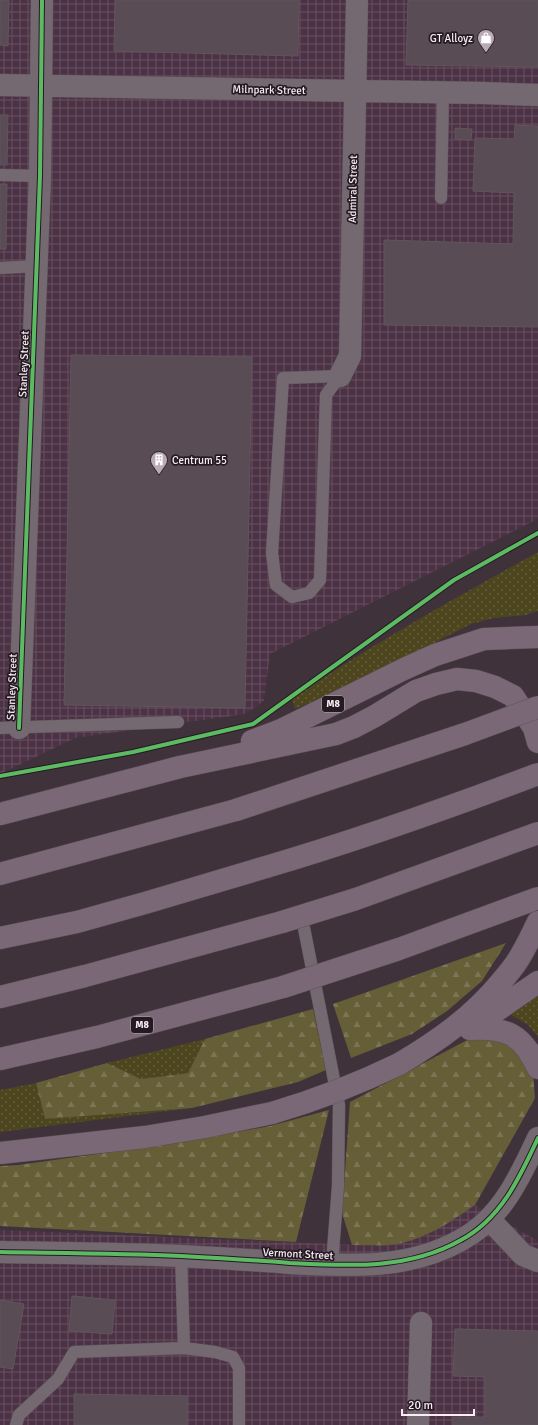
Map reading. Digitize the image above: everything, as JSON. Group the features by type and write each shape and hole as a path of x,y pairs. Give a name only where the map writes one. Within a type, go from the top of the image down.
{"highway":[{"name":"M8","path":"0,814 180,767 280,730 435,655 484,639 538,637"},
{"path":"180,767 336,734 376,716 416,691 436,684 457,680 476,681 496,687 513,696 534,728 538,742"},
{"path":"0,874 236,810 465,734 538,707"},
{"path":"0,938 77,922 266,867 338,845 538,774"},
{"path":"0,997 92,974 282,922 356,899 538,834"},
{"name":"M8","path":"0,1058 97,1037 283,987 399,949 538,898"},
{"path":"0,1153 145,1137 206,1127 272,1113 367,1080 399,1064 427,1047 457,1026 480,1006 516,964 538,922"},
{"path":"427,1047 470,1029 538,982"},
{"path":"470,1029 489,1028 505,1031 522,1042 532,1055 538,1068"}],"street":[{"name":"Stanley Street","path":"10,728 37,266 42,86 42,0"},
{"name":"Admiral Street","path":"340,376 350,356 357,0"},
{"name":"Milnpark Street","path":"0,85 355,91 538,96"},
{"name":"Vermont Street","path":"0,1252 181,1256 362,1265 402,1262 436,1253 463,1240 490,1220 515,1185 538,1138"},
{"path":"490,1220 523,1256 538,1262"},
{"path":"418,1425 421,1323"}],"lane":[{"path":"441,198 443,93"},
{"path":"0,175 40,176"},
{"path":"0,268 37,266"},
{"path":"340,376 326,395 320,580 309,593 292,597 276,585 272,553 283,378 340,376"},
{"path":"10,728 178,722"},
{"path":"304,928 339,1105 338,1186 332,1264"},
{"path":"181,1256 184,1348"},
{"path":"16,1425 18,1415 58,1379 74,1352 184,1348 215,1352 233,1357 239,1368 238,1425"}],"shaded area":[{"path":"0,0 538,0 538,519 270,654 264,701 245,714 75,738 0,774"},
{"path":"538,552 538,611 526,615 494,618 471,624 391,665 333,693 295,709 292,699 322,679 413,622"},
{"path":"538,987 538,1037 528,1025 506,1012"},
{"path":"205,1039 188,1073 141,1079 107,1063"},
{"path":"36,1083 45,1119 192,1108 0,1132 0,1090"},
{"path":"475,1205 538,1241 538,1425 0,1425 0,1230 381,1246 425,1236"}],"green space":[{"path":"506,943 482,981 447,1011 412,1034 351,1058 333,1004"},
{"path":"313,1009 326,1070 298,1082 192,1108 45,1119 36,1083 107,1063 141,1079 188,1073 205,1039"},
{"path":"471,1038 506,1040 533,1073 535,1098 475,1205 440,1228 422,1237 390,1245 352,1245 342,1213 350,1102"},
{"path":"329,1110 296,1242 0,1226 0,1166 18,1165 176,1143 270,1126"}],"building":[{"path":"0,0 9,0 8,46 0,45"},
{"path":"115,0 299,0 298,56 114,51"},
{"path":"408,0 538,0 538,67 406,65"},
{"path":"0,115 8,115 7,165 0,165"},
{"path":"515,125 538,126 538,327 384,325 384,240 513,244 514,193 473,191 475,138 514,139"},
{"path":"455,128 472,129 471,140 455,139"},
{"path":"0,184 7,184 6,249 0,249"},
{"name":"Centrum 55","path":"71,355 252,357 245,708 64,705"},
{"path":"72,1296 115,1300 112,1334 69,1331"},
{"path":"0,1300 24,1304 13,1369 0,1367"},
{"path":"455,1329 538,1331 538,1425 453,1425 453,1417 485,1417 485,1377 453,1376"},
{"path":"74,1394 187,1396 187,1425 74,1425"}],"cycle path":[{"path":"19,728 40,176 42,0"},
{"path":"0,776 133,752 253,724 454,580 538,533"},
{"path":"0,1252 158,1255 334,1265 378,1264 420,1257 441,1250 461,1240 487,1221 508,1196 538,1138"}],"place":[{"name":"GT Alloyz","path":"486,53"},
{"name":"Centrum 55","path":"159,475"}]}
